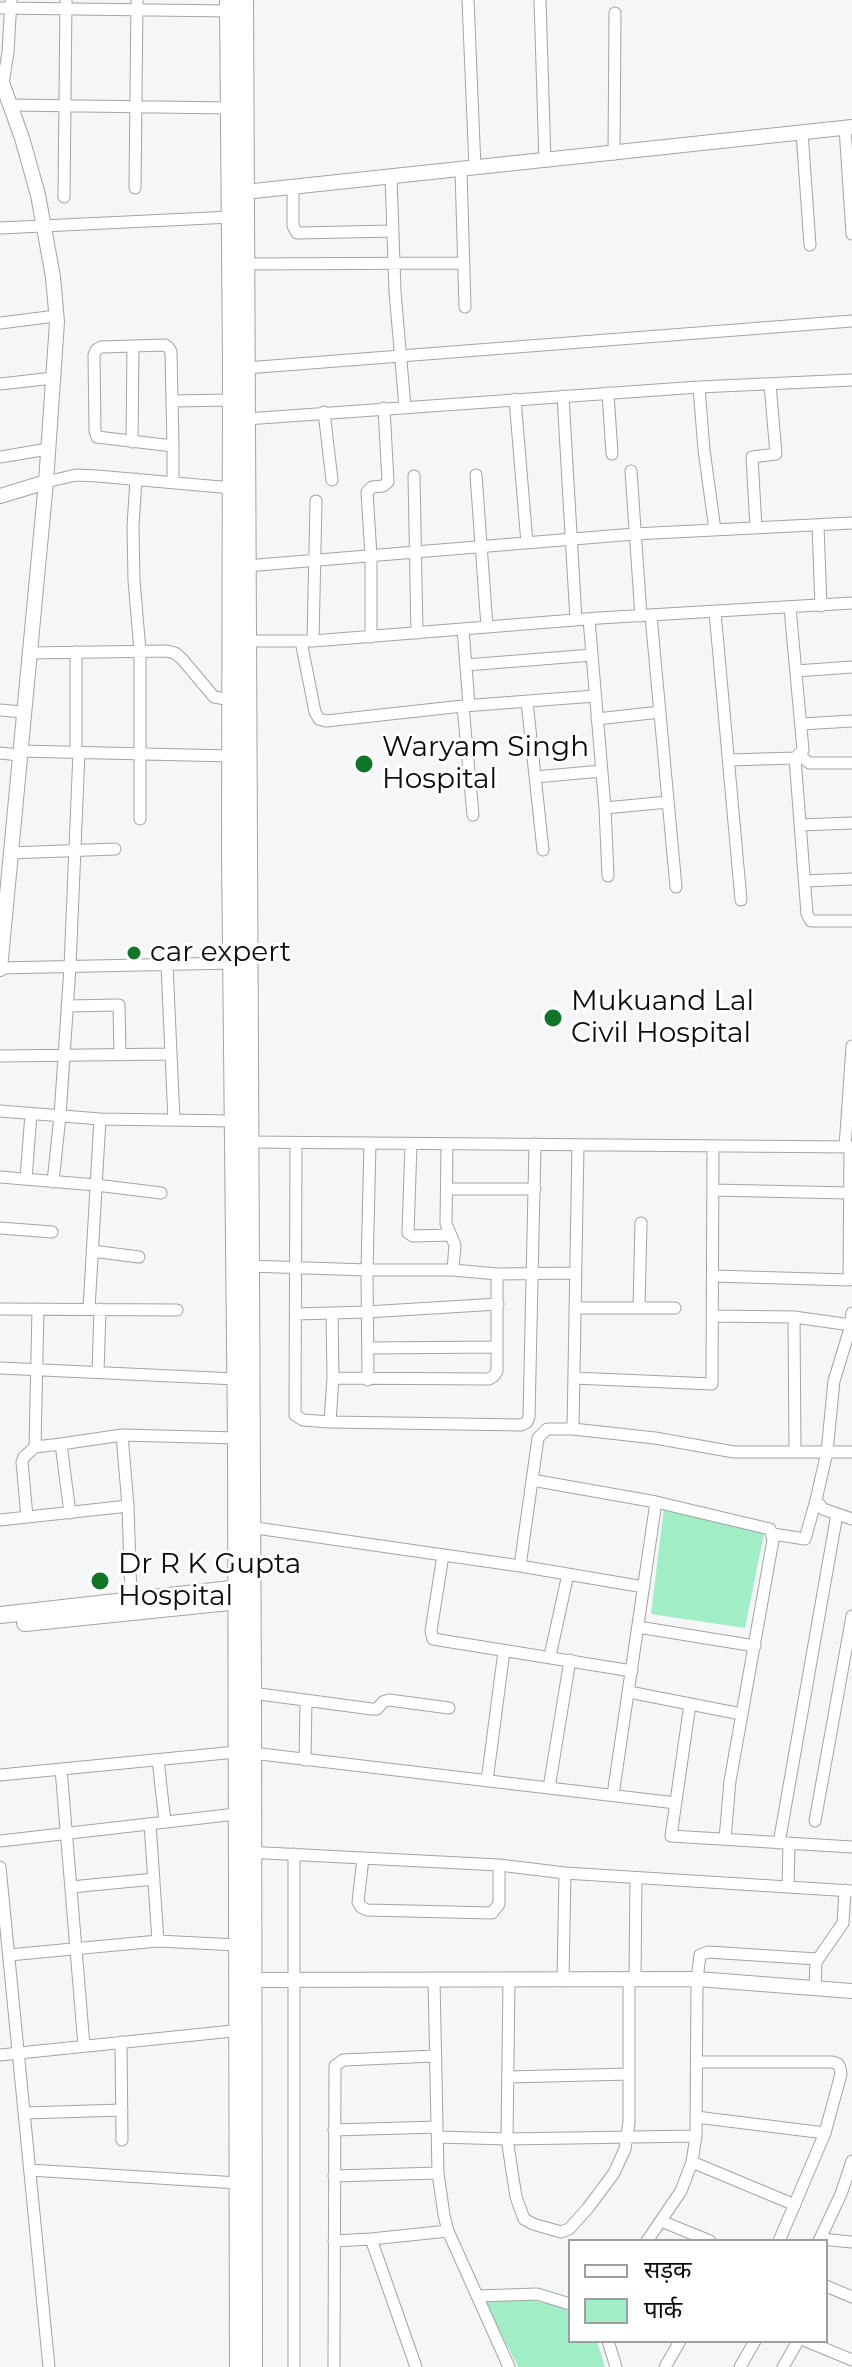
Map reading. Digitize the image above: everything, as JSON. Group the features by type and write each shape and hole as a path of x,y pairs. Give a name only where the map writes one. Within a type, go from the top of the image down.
{"main road":[{"path":"234,4 230,108 245,264 246,368 246,566 232,700 231,756 234,1121 241,1142 249,1266 243,1527 244,2030 253,2367"},
{"path":"234,4 238,193 231,217 232,488 239,641 241,1142 236,1379 243,1527"},
{"path":"0,1615 131,1599 243,1593"},
{"path":"0,1626 243,1593"},
{"path":"243,1593 252,1693 236,1814 244,1852 237,1945 244,1980"},
{"path":"239,2367 238,2183 244,2030"}],"street":[{"path":"465,307 462,263 468,169 468,0"},
{"path":"540,0 545,161"},
{"path":"233,963 0,968 3,901 10,853 6,834 19,753 46,482 56,316 44,226 22,138 4,92 8,52 7,5 234,4"},
{"path":"64,197 66,5"},
{"path":"135,188 137,6"},
{"path":"614,154 615,13"},
{"path":"4,92 66,106 230,108"},
{"path":"238,193 848,128 852,234"},
{"path":"802,133 810,245"},
{"path":"391,177 405,407"},
{"path":"293,187 293,226 297,233 393,231"},
{"path":"0,228 231,217"},
{"path":"245,264 462,263"},
{"path":"0,323 56,316"},
{"path":"246,368 852,321"},
{"path":"173,446 97,437 96,350 101,347 165,345 169,348 172,401 173,446 173,482"},
{"path":"132,442 133,346"},
{"path":"0,384 53,378"},
{"path":"246,419 699,387 852,380"},
{"path":"756,528 752,457 776,454 770,384"},
{"path":"699,387 715,530"},
{"path":"608,393 612,454"},
{"path":"563,396 572,539 583,620 592,655 608,876"},
{"path":"515,399 527,543"},
{"path":"172,401 232,400"},
{"path":"371,637 367,492 388,482 384,408"},
{"path":"324,412 332,480"},
{"path":"0,457 48,449"},
{"path":"631,471 634,534 660,712 676,887"},
{"path":"0,496 76,475 232,488"},
{"path":"476,475 487,627"},
{"path":"414,476 417,633"},
{"path":"136,479 134,553 140,651 140,819"},
{"path":"316,501 315,560 307,641 315,712 319,719 326,721 595,696"},
{"path":"246,566 634,534 852,523"},
{"path":"818,525 821,606"},
{"path":"239,641 307,641 852,603"},
{"path":"790,608 803,750 798,757 807,914 811,921 852,921"},
{"path":"715,612 741,900"},
{"path":"463,629 473,815"},
{"path":"28,653 167,651 175,653 214,697 232,700"},
{"path":"53,1182 70,967 77,752 76,652"},
{"path":"466,665 592,655"},
{"path":"796,671 852,667"},
{"path":"527,702 543,850"},
{"path":"0,710 22,712"},
{"path":"597,719 660,712"},
{"path":"801,724 852,721"},
{"path":"0,753 231,756"},
{"path":"729,760 798,757 809,763 852,763"},
{"path":"535,777 602,771"},
{"path":"605,808 668,802"},
{"path":"800,825 852,823"},
{"path":"10,853 115,849"},
{"path":"805,881 852,879"},
{"path":"167,965 174,1120"},
{"path":"67,1006 119,1005 120,1055"},
{"path":"713,1276 849,1280 852,1046"},
{"path":"0,1056 169,1054"},
{"path":"0,1111 100,1119 234,1121"},
{"path":"26,1179 31,1114"},
{"path":"98,1372 92,1251 100,1119"},
{"path":"241,1142 849,1147"},
{"path":"296,1143 295,1415 303,1420 330,1422 522,1425 527,1422 535,1144"},
{"path":"368,1380 370,1143"},
{"path":"411,1144 408,1233 413,1236 451,1235"},
{"path":"447,1144 446,1224 455,1245 453,1270"},
{"path":"573,1429 578,1145"},
{"path":"574,1378 712,1384 713,1146"},
{"path":"0,1177 161,1193"},
{"path":"447,1189 535,1189"},
{"path":"713,1190 849,1193"},
{"path":"639,1308 641,1223"},
{"path":"0,1228 52,1232"},
{"path":"92,1251 139,1257"},
{"path":"249,1266 453,1270 497,1274 575,1273"},
{"path":"333,1378 489,1379 494,1376 497,1371 497,1274"},
{"path":"296,1314 498,1304"},
{"path":"575,1308 675,1308"},
{"path":"0,1309 177,1310"},
{"path":"35,1447 38,1309"},
{"path":"330,1422 332,1313"},
{"path":"532,1480 656,1502 766,1527 773,1534 805,1539 827,1452 834,1381 852,1313"},
{"path":"713,1316 794,1317 851,1325"},
{"path":"794,1317 795,1452"},
{"path":"368,1348 497,1347"},
{"path":"0,1368 236,1379"},
{"path":"520,1566 540,1434 547,1429 655,1438 734,1452 852,1452"},
{"path":"27,1517 22,1462 26,1453 35,1447 122,1435 237,1438"},
{"path":"122,1435 131,1599"},
{"path":"61,1444 70,1513"},
{"path":"816,1500 823,1509 852,1519"},
{"path":"613,1795 656,1502"},
{"path":"0,1520 128,1506"},
{"path":"788,1886 784,1843 837,1514"},
{"path":"243,1527 520,1566 644,1587"},
{"path":"725,1839 730,1781 773,1534"},
{"path":"443,1555 431,1631 433,1639 632,1671"},
{"path":"550,1656 568,1574"},
{"path":"815,1821 852,1616"},
{"path":"638,1627 755,1646"},
{"path":"487,1781 504,1651"},
{"path":"549,1788 570,1660"},
{"path":"629,1692 741,1714"},
{"path":"252,1693 372,1709 389,1700 449,1708"},
{"path":"305,1760 306,1700"},
{"path":"690,1704 671,1836 852,1847"},
{"path":"0,1775 244,1753 676,1803"},
{"path":"158,1760 165,1822"},
{"path":"61,1769 84,2046"},
{"path":"0,1841 236,1814"},
{"path":"150,1824 158,1941"},
{"path":"244,1852 499,1865 565,1873 848,1890 841,1928 817,1959 815,1987"},
{"path":"294,1854 294,2367"},
{"path":"363,1858 358,1902 367,1910 492,1913 499,1904 499,1865"},
{"path":"0,1867 49,2367"},
{"path":"563,1979 565,1873"},
{"path":"509,1979 507,2139 516,2197 524,2219 561,2232 575,2223 614,2173 625,2149 636,1878"},
{"path":"71,1887 154,1879"},
{"path":"9,1955 158,1941 237,1945"},
{"path":"648,2239 681,2191 692,2162 696,2136 697,1979 700,1955 708,1952 817,1959"},
{"path":"434,1979 438,2173 448,2231 509,2367"},
{"path":"244,1980 697,1979 852,1991"},
{"path":"0,2055 244,2030"},
{"path":"121,2042 122,2140"},
{"path":"334,2367 334,2071 338,2062 343,2060 435,2056"},
{"path":"698,2062 838,2064 841,2074 825,2133 780,2239"},
{"path":"508,2077 629,2074"},
{"path":"25,2113 122,2110"},
{"path":"696,2117 825,2133"},
{"path":"334,2130 438,2132 507,2139 696,2136"},
{"path":"820,2239 846,2194 852,2161"},
{"path":"692,2162 795,2205"},
{"path":"30,2170 238,2183"},
{"path":"334,2176 438,2173"},
{"path":"661,2221 705,2239"},
{"path":"334,2241 448,2231"},
{"path":"371,2239 416,2367"},
{"path":"828,2241 852,2242"},
{"path":"828,2287 852,2297"},
{"path":"477,2296 537,2294 568,2303"},
{"path":"609,2343 616,2367"},
{"path":"665,2367 679,2343"},
{"path":"740,2367 754,2343"},
{"path":"783,2367 797,2343"},
{"path":"811,2343 852,2360"}],"green space":[{"path":"664,1508 764,1533 745,1628 651,1614"},
{"path":"524,2299 555,2305 568,2311 568,2343 598,2343 605,2367 518,2367 485,2302"}],"place":[{"name":"Waryam Singh Hospital","path":"364,764"},
{"name":"car expert","path":"134,953"},
{"name":"Mukuand Lal Civil Hospital","path":"553,1018"},
{"name":"Dr R K Gupta Hospital","path":"100,1581"}]}
